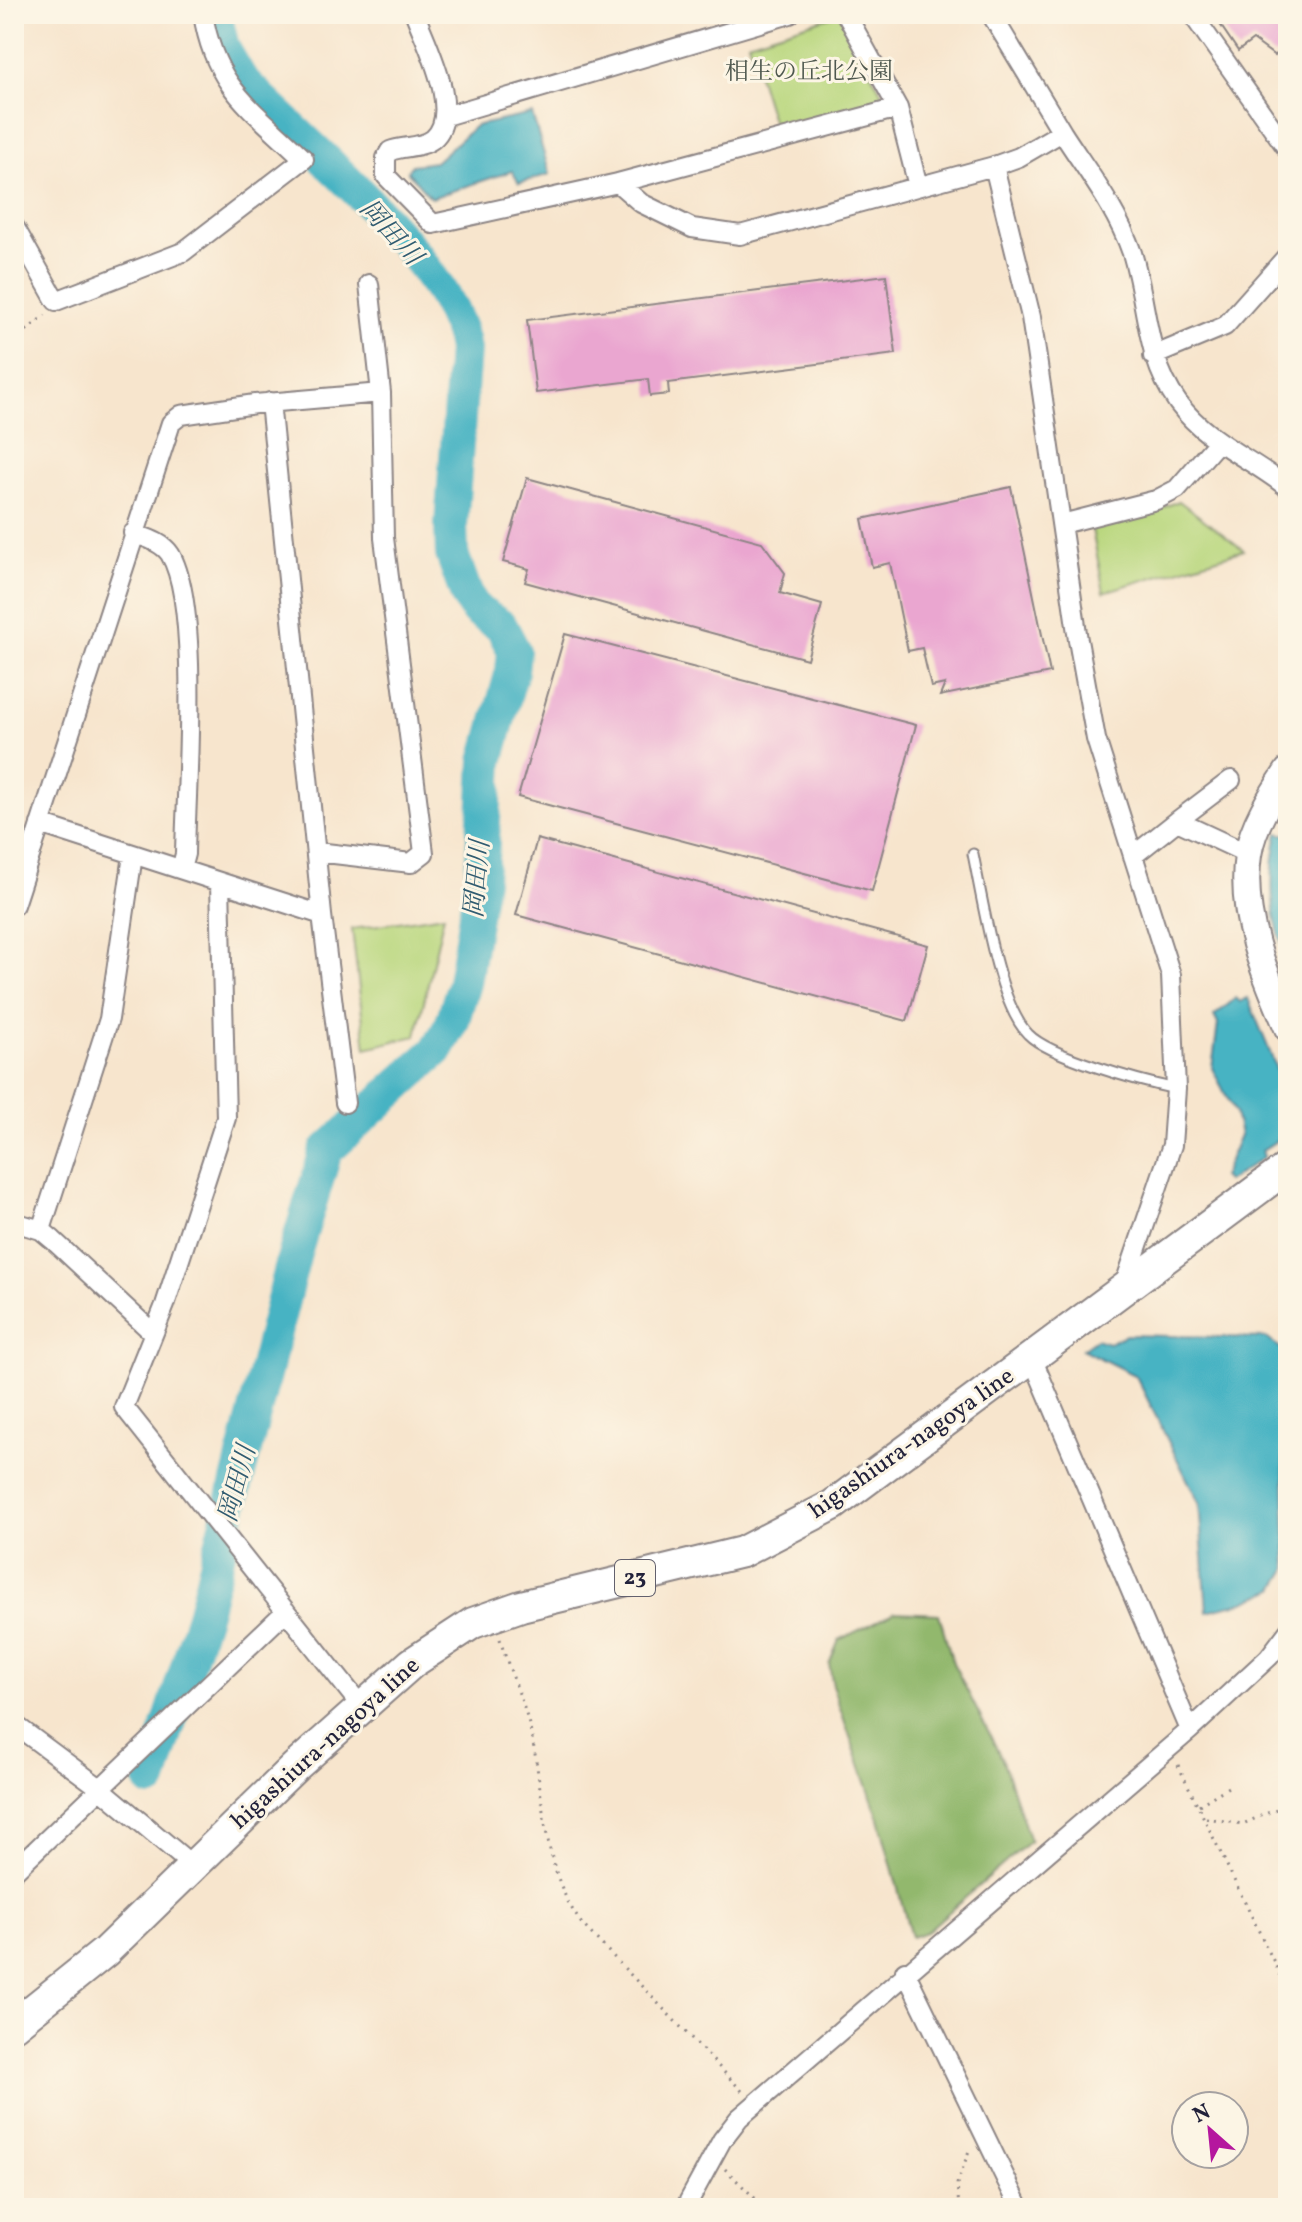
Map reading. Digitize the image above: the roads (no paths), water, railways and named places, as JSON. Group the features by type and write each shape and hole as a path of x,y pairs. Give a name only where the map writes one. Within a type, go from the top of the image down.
{"main road":[{"name":"higashiura-nagoya line","path":"14,2025 105,1952 361,1706 412,1663 473,1623 491,1616 579,1591 701,1564 756,1545 833,1505 1288,1167"}],"street":[{"path":"14,226 56,301 183,252 304,159 223,78 209,51 203,14"},
{"path":"415,14 440,84 445,116 434,138 425,144 390,151 384,167 386,176 433,224 618,183 898,108"},
{"path":"445,116 790,14"},
{"path":"846,14 898,108 918,186"},
{"path":"991,14 1104,196 1126,239 1153,356 1178,402 1217,443 1286,483"},
{"path":"1192,14 1288,150"},
{"path":"618,183 641,203 692,228 740,235 994,166 1019,157 1062,132"},
{"path":"994,166 1031,317 1096,739 1171,975 1176,1089 1172,1145 1121,1293"},
{"path":"1153,356 1225,326 1288,255"},
{"path":"317,852 411,863 424,853 384,538 381,393 369,284"},
{"path":"14,905 171,423 181,415 270,402 381,393"},
{"path":"270,402 322,915 345,1103"},
{"path":"1062,524 1156,500 1177,489 1217,443"},
{"path":"133,533 161,544 170,555 188,620 185,854 181,869"},
{"path":"1288,771 1264,813 1248,854 1251,924 1272,991 1288,1028"},
{"path":"1133,856 1231,780"},
{"path":"1177,821 1248,854"},
{"path":"40,824 322,915"},
{"path":"41,1230 109,1019 133,855"},
{"path":"220,883 226,1118 153,1333 124,1407 361,1706"},
{"path":"14,1222 41,1230 153,1333"},
{"path":"1032,1358 1190,1730"},
{"path":"14,1871 286,1611"},
{"path":"685,2208 722,2140 754,2103 1190,1730 1269,1657 1288,1632"},
{"path":"14,1724 100,1788 194,1867"},
{"path":"905,1971 985,2129 1020,2208"}],"lane":[{"path":"973,854 1007,994 1027,1034 1044,1047 1150,1084 1176,1089"}],"water":[{"path":"532,114 550,174 519,183 512,171 431,198 407,171 412,165 435,162 475,126"},
{"path":"1278,833 1288,835 1288,958 1277,928 1272,896"},
{"path":"1236,998 1240,1002 1248,998 1282,1085 1289,1119 1285,1133 1262,1150 1264,1157 1227,1182 1222,1177 1240,1135 1235,1113 1212,1068 1218,1024 1214,1016"},
{"path":"1126,1335 1266,1338 1288,1353 1288,1410 1283,1448 1287,1569 1275,1589 1244,1602 1207,1611 1199,1503 1136,1376 1082,1349 1096,1339 1109,1343"}],"waterway":[{"name":"岡田川","path":"151,1781 204,1612 295,1253 326,1151 437,1050 452,1023 464,983 481,879 487,761 512,671 514,651 501,626 477,611 467,596 452,554 451,526 464,350 454,316 434,280 372,206 241,79 223,48 215,14"}],"park label":[{"name":"相生の丘北公園","path":"809,73"}]}
